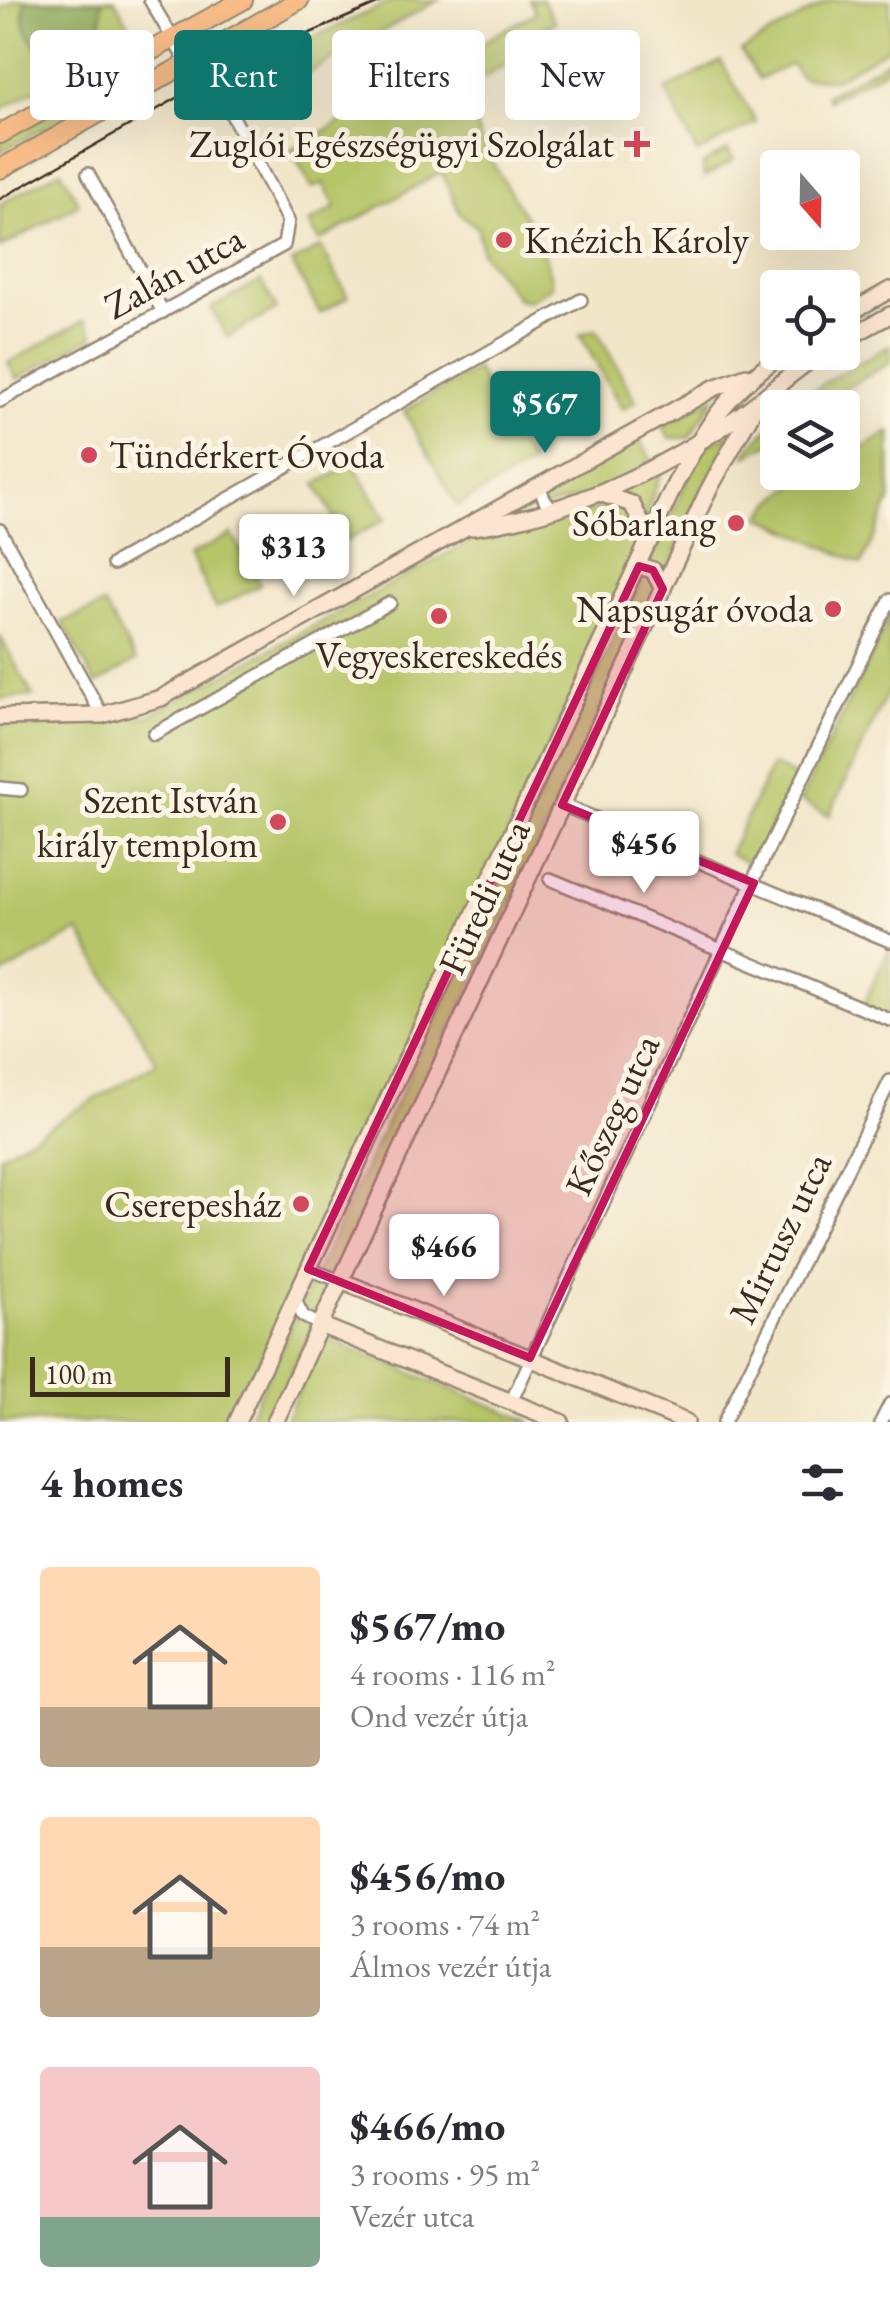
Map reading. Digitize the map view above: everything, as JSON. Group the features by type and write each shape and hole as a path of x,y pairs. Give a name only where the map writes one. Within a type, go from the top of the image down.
{"main road":[{"path":"0,134 243,0"},
{"path":"245,30 299,0"},
{"path":"0,169 174,70"},
{"path":"860,307 890,290"},
{"path":"860,331 890,315"},
{"path":"0,717 102,715 161,698 714,388 760,370"},
{"path":"464,528 554,510 600,492 698,441 800,370"},
{"name":"Füredi utca","path":"238,1422 698,441 715,412 755,373"},
{"name":"Füredi utca","path":"275,1422 738,430 757,403"},
{"path":"600,492 632,504 650,541"},
{"path":"639,566 654,570 663,590"},
{"path":"340,1281 686,1422"},
{"path":"320,1325 561,1422"}],"street":[{"path":"150,0 174,42"},
{"name":"Zalán utca","path":"0,401 284,246 288,221 235,120"},
{"path":"88,174 162,312"},
{"path":"113,564 581,300"},
{"path":"539,485 545,501 554,510"},
{"path":"0,530 102,715"},
{"path":"754,882 890,600"},
{"path":"154,734 390,603"},
{"path":"0,788 21,790"},
{"path":"562,805 890,941"},
{"path":"550,879 890,1020"},
{"name":"Kőszeg utca","path":"511,1402 754,882"},
{"name":"Mirtusz utca","path":"724,1422 890,1081"},
{"path":"308,1269 340,1281"},
{"path":"295,1300 304,1316 320,1325"},
{"path":"881,1422 890,1404"}],"highlighted area":[{"path":"639,566 653,570 663,589 562,805 754,883 530,1358 308,1269"}],"green space":[{"path":"16,0 26,0 30,93 0,110 0,9"},
{"path":"26,0 102,0 101,25 94,30 30,30 30,36"},
{"path":"102,0 115,0 128,23 128,30 94,30 101,25"},
{"path":"394,0 438,0 385,30 332,30 332,60 312,71 312,38"},
{"path":"529,0 543,0 555,22 541,30 505,30 505,65 485,77 485,41 536,12"},
{"path":"830,0 890,0 890,47 835,79 802,78 791,64 759,79 741,51"},
{"path":"890,59 890,67 828,100 826,95"},
{"path":"721,61 756,122 697,153 666,90"},
{"path":"40,120 58,120 0,152 0,142"},
{"path":"344,120 475,120 485,148 537,238 552,286 529,301 518,299 482,253 478,228 460,214 442,172 319,241 309,223 336,207 323,183 312,188 291,150"},
{"path":"728,150 734,160 704,177 703,164"},
{"path":"61,170 79,204 0,248 0,204"},
{"path":"321,247 348,297 320,313 292,263"},
{"path":"261,281 277,309 227,337 211,308"},
{"path":"85,320 94,336 17,379 8,363"},
{"path":"596,329 636,401 622,409 580,335"},
{"path":"890,345 890,363 842,390 815,390 847,370 860,370 860,362"},
{"path":"476,369 531,464 457,506 404,411"},
{"path":"715,397 689,438 669,438 662,425"},
{"path":"636,432 660,476 643,523 638,511 599,493 464,528"},
{"path":"732,432 268,1422 246,1422 703,447"},
{"path":"890,432 890,501 862,564 761,517 788,490 860,490 860,449"},
{"path":"760,437 760,448 746,456"},
{"path":"353,464 386,519 346,541 316,484"},
{"path":"619,503 643,547 231,1422 0,1422 0,1155 157,1063 79,931 0,976 0,726 148,716 470,541"},
{"path":"232,534 260,585 216,608 190,556"},
{"path":"104,605 136,661 96,684 62,622"},
{"path":"890,617 890,687 829,816 800,801"},
{"path":"0,636 33,696 0,699"},
{"path":"772,765 796,777 753,865 729,854"},
{"path":"890,946 890,1020 862,1008"},
{"path":"323,1337 532,1422 284,1422"}],"tram line":[{"path":"0,199 228,69 386,0"}],"place":[{"name":"Zuglói Egészségügyi Szolgálat","path":"637,144"},
{"name":"Knézich Károly","path":"504,240"},
{"name":"Tündérkert Óvoda","path":"89,455"},
{"name":"Sóbarlang","path":"736,523"},
{"name":"Napsugár óvoda","path":"833,609"},
{"name":"Vegyeskereskedés","path":"439,616"},
{"name":"Szent István király templom","path":"278,822"},
{"name":"Cserepesház","path":"301,1204"}]}
